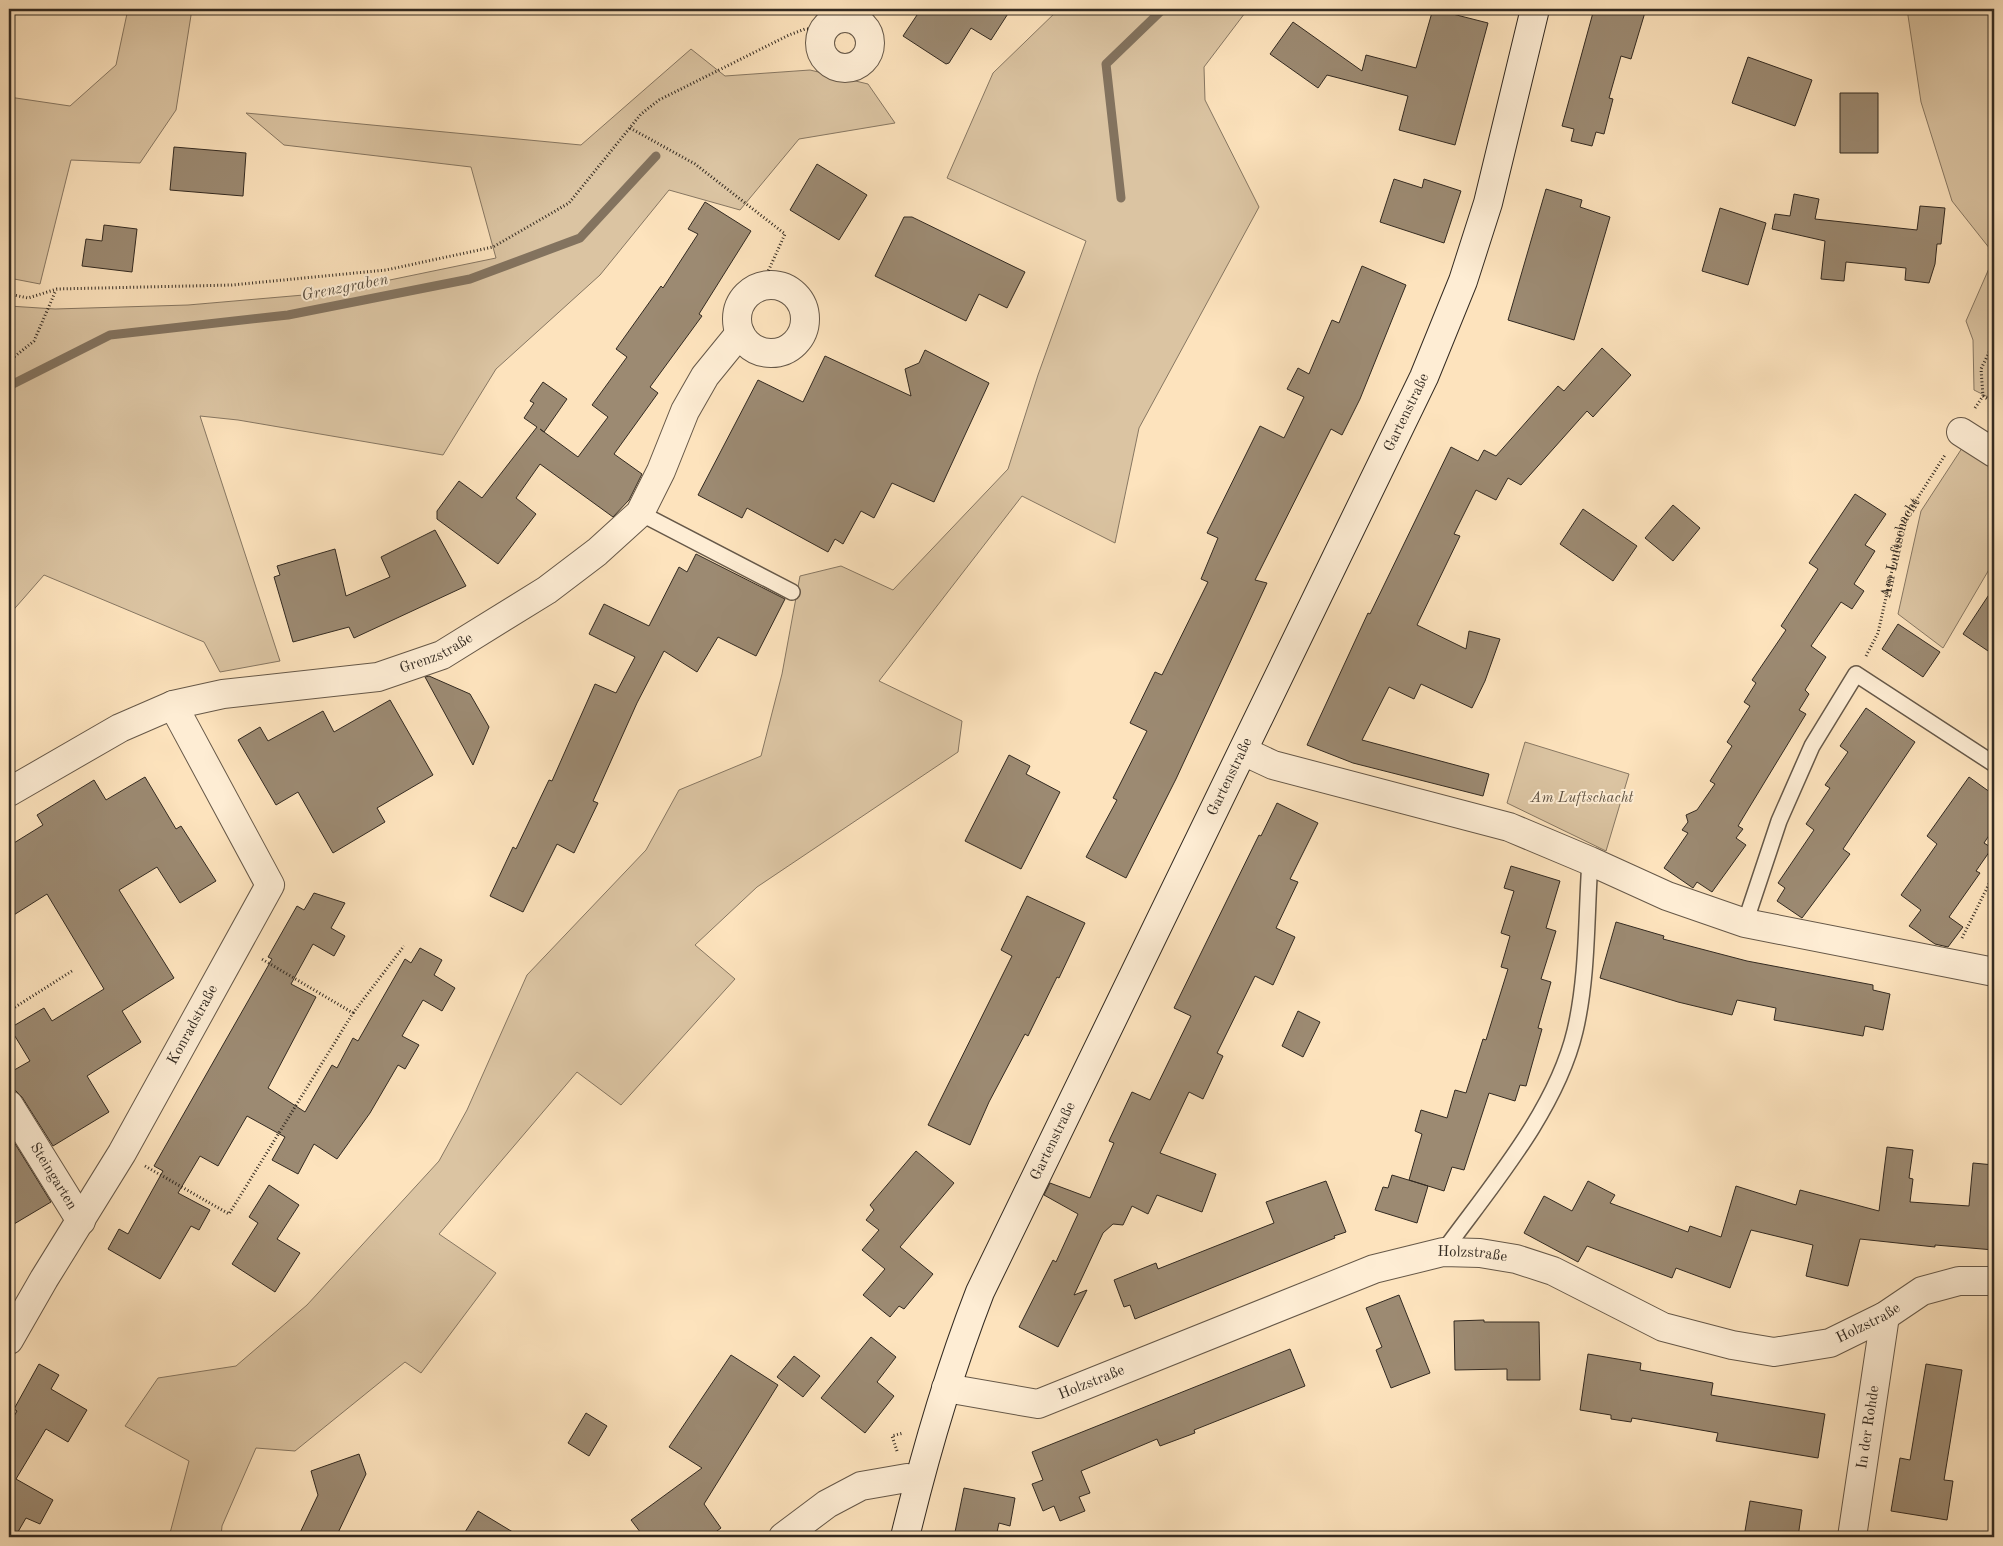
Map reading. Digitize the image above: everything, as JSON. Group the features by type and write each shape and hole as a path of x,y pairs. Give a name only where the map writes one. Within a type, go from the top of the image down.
{"street":[{"name":"Gartenstraße","path":"905,1537 927,1445 980,1292 1424,377 1463,282 1488,203 1535,9"},
{"path":"865,15 865,28 870,44 865,59 850,68 834,65 822,53 820,44 825,28 830,23 845,18 865,15"},
{"path":"772,285 783,288 800,301 805,323 802,334 796,343 787,350 765,353 755,349 740,332 737,322 743,300 761,287 772,285"},
{"name":"Grenzstraße","path":"9,792 120,728 173,705 223,694 378,677 442,655 547,590 597,552 640,513 661,471 685,411 704,376 740,332"},
{"path":"1961,432 1994,453"},
{"name":"Konradstraße","path":"9,1340 44,1279 122,1154 270,885 173,705"},
{"path":"1243,751 1273,765 1509,828 1590,861 1674,899 1745,923 1994,972"},
{"name":"Steingarten","path":"9,1105 81,1221"},
{"name":"Holzstraße","path":"946,1388 1038,1404 1374,1269 1443,1252 1480,1253 1516,1259 1553,1271 1663,1327 1732,1345 1774,1352 1830,1343 1884,1316 1922,1291 1959,1281 1994,1281"},
{"name":"In der Rohde","path":"1852,1537 1884,1316"},
{"path":"783,1537 827,1504 861,1486 907,1478 918,1482"}],"lane":[{"path":"640,513 792,592"},
{"path":"1745,923 1779,821 1812,746 1856,674 1994,764"},
{"path":"1443,1252 1545,1108 1562,1071 1574,1034 1580,1005 1590,861"}],"path":[{"path":"9,294 28,298 56,289 232,285 376,271 493,247 569,203 650,106 789,35 805,29 825,28"},
{"path":"630,128 695,164 785,234 761,287"},
{"path":"9,361 34,340 56,289"},
{"path":"1994,342 1981,369 1983,396 1994,403"},
{"name":"Am Luftschacht","path":"1856,674 1878,633 1903,521 1983,396"},
{"path":"1950,964 1994,874"},
{"path":"238,945 353,1013"},
{"path":"122,1154 229,1214 353,1013 404,946"},
{"path":"9,1011 72,971"}],"green space":[{"path":"128,9 192,9 176,110 140,163 71,160 40,284 9,278 9,97 70,106 116,65"},
{"path":"1059,9 1248,9 1204,67 1205,100 1259,207 1139,428 1115,543 1022,496 879,681 962,721 958,752 757,887 695,945 735,979 621,1105 577,1072 439,1234 496,1273 421,1373 405,1362 295,1451 256,1448 222,1526 221,1537 169,1537 189,1461 125,1426 158,1378 236,1366 307,1305 439,1161 467,1110 527,975 646,850 679,790 761,756 782,674 800,576 841,566 893,590 1008,469 1038,375 1086,241 947,178 993,73"},
{"path":"1907,9 1994,9 1994,254 1952,201 1921,102"},
{"path":"691,49 725,76 810,70 868,84 895,123 799,139 740,210 669,190 600,275 496,369 443,455 238,420 200,416 280,661 220,672 204,642 44,575 9,615 9,306 55,309 188,305 327,293 496,258 471,167 284,145 246,113 581,145"},
{"path":"1994,257 1994,400 1974,390 1973,340 1966,321"},
{"path":"1966,442 1994,462 1994,561 1943,648 1898,614 1921,511"},
{"name":"Am Luftschacht","path":"1525,742 1629,774 1606,851 1507,803"}],"building":[{"path":"921,9 1011,9 991,40 971,28 949,63 946,64 903,36"},
{"path":"1433,9 1488,23 1455,145 1399,130 1408,96 1327,75 1318,88 1270,54 1293,22 1362,71 1366,55 1416,68"},
{"path":"1594,9 1646,9 1631,59 1621,56 1609,98 1613,99 1604,134 1596,132 1592,146 1571,141 1574,129 1562,126"},
{"path":"1748,57 1812,80 1795,126 1732,103"},
{"path":"1840,93 1878,93 1878,153 1840,153"},
{"path":"174,147 246,153 243,196 170,190"},
{"path":"817,164 867,195 839,240 790,210"},
{"path":"1394,179 1422,188 1424,179 1461,191 1444,243 1380,222"},
{"path":"1546,189 1582,200 1580,207 1610,217 1574,340 1508,320"},
{"path":"1794,194 1819,199 1815,219 1917,230 1920,206 1945,208 1941,244 1937,244 1935,264 1929,283 1905,280 1906,268 1846,262 1844,281 1821,279 1825,241 1772,229 1775,214 1790,216"},
{"path":"705,202 751,231 699,314 702,316 650,387 658,393 614,454 642,474 629,500 613,517 540,464 516,498 536,514 498,564 437,519 437,511 459,481 482,498 537,427 524,418 534,403 530,401 543,382 567,399 544,432 578,457 608,417 592,405 627,357 616,349 661,286 663,288 698,234 688,229"},
{"path":"1720,208 1766,223 1748,285 1702,271"},
{"path":"904,217 912,217 1025,272 1007,308 979,294 966,321 875,276"},
{"path":"104,225 137,229 132,272 82,266 86,239 102,241"},
{"path":"1362,266 1406,285 1360,399 1342,435 1331,429 1255,580 1267,583 1176,779 1126,878 1086,857 1117,800 1113,798 1147,731 1130,723 1155,672 1162,675 1208,582 1201,579 1218,538 1207,533 1260,426 1284,438 1304,397 1287,389 1298,368 1309,374 1332,320 1339,323"},
{"path":"1602,348 1631,375 1593,417 1587,411 1521,485 1508,478 1496,500 1476,490 1454,534 1460,536 1417,625 1466,649 1469,631 1500,639 1485,681 1472,708 1421,684 1414,699 1389,687 1362,740 1489,774 1483,796 1353,763 1307,745 1368,613 1370,614 1451,447 1478,461 1484,450 1496,456 1558,386 1564,391"},
{"path":"925,350 989,383 934,502 892,483 874,518 861,511 843,544 835,539 828,552 747,508 742,518 698,495 758,380 803,402 825,356 911,396 905,369 919,363"},
{"path":"1855,494 1886,514 1865,545 1875,551 1854,584 1864,591 1852,609 1841,602 1811,646 1826,657 1805,690 1809,694 1799,710 1806,714 1738,826 1743,829 1736,838 1746,845 1712,892 1697,882 1693,888 1664,868 1688,833 1682,830 1688,822 1686,815 1697,810 1715,784 1710,781 1732,746 1727,742 1750,706 1744,702 1756,683 1752,680 1786,630 1781,626 1818,569 1809,563"},
{"path":"1673,505 1700,528 1673,561 1645,538"},
{"path":"1583,509 1637,546 1613,581 1560,544"},
{"path":"435,530 466,586 354,638 349,627 293,642 274,577 280,575 277,566 335,549 346,596 390,577 381,557"},
{"path":"696,554 785,599 756,656 718,637 697,672 664,651 637,703 593,801 598,803 574,853 557,844 523,912 490,896 513,847 516,849 549,780 552,781 595,684 616,693 635,657 589,634 604,604 649,626 679,567 687,572"},
{"path":"1994,587 1994,655 1963,634"},
{"path":"1898,624 1940,652 1923,677 1882,649"},
{"path":"429,676 470,694 489,727 473,765 425,677"},
{"path":"390,700 433,775 377,808 385,822 333,853 298,792 276,805 238,740 260,727 268,741 323,711 334,732"},
{"path":"1866,708 1915,742 1843,849 1850,854 1802,918 1777,901 1785,888 1778,883 1814,830 1806,824 1830,788 1825,785 1848,752 1840,746"},
{"path":"1009,755 1030,766 1026,774 1060,792 1021,869 965,841"},
{"path":"145,777 176,829 181,826 216,881 180,903 157,867 119,890 174,978 122,1011 141,1042 87,1076 109,1112 53,1146 22,1097 16,1091 9,1089 9,1073 30,1061 10,1028 44,1008 52,1021 104,989 47,894 9,918 9,846 43,825 37,815 94,780 106,800"},
{"path":"1969,777 1994,795 1994,828 1984,843 1992,848 1976,871 1980,873 1949,917 1963,927 1948,947 1935,944 1909,926 1921,910 1901,895 1937,844 1927,836"},
{"path":"1277,803 1318,823 1290,879 1298,882 1276,928 1295,937 1273,985 1255,976 1217,1053 1223,1056 1203,1099 1189,1092 1160,1153 1216,1174 1202,1212 1157,1195 1148,1214 1132,1206 1123,1225 1113,1224 1103,1233 1074,1295 1087,1290 1058,1347 1019,1327 1053,1260 1056,1262 1078,1214 1044,1195 1050,1183 1090,1198 1114,1143 1109,1141 1132,1092 1150,1100 1191,1016 1174,1008 1259,835 1261,836"},
{"path":"1511,866 1560,881 1546,928 1556,931 1541,979 1551,982 1538,1028 1542,1029 1526,1086 1520,1085 1515,1101 1489,1093 1464,1170 1452,1167 1444,1191 1409,1180 1422,1134 1415,1131 1421,1110 1447,1118 1455,1090 1466,1093 1483,1039 1486,1040 1508,969 1501,967 1510,936 1501,933 1514,891 1504,888"},
{"path":"314,893 345,903 331,928 345,936 334,956 313,944 291,984 316,997 268,1088 305,1112 332,1065 337,1068 353,1038 358,1041 405,959 411,963 420,948 442,960 434,975 455,988 442,1011 423,1000 402,1036 419,1045 405,1069 398,1065 370,1113 337,1159 314,1144 298,1174 272,1160 285,1137 247,1116 218,1166 200,1156 178,1193 210,1210 199,1230 191,1226 160,1279 108,1249 119,1229 128,1234 163,1171 154,1166 272,959 268,957 297,906 304,910"},
{"path":"1027,896 1085,923 1059,978 1057,977 1028,1036 1025,1034 989,1102 970,1145 928,1125 1012,956 1001,950"},
{"path":"1616,922 1664,936 1663,939 1747,961 1873,985 1873,990 1890,994 1883,1030 1865,1026 1863,1036 1774,1020 1776,1008 1737,1000 1732,1015 1678,1002 1600,978"},
{"path":"1298,1011 1320,1022 1303,1057 1282,1046"},
{"path":"9,1134 51,1202 9,1227"},
{"path":"1887,1147 1913,1150 1909,1178 1913,1179 1910,1202 1969,1206 1973,1163 1994,1165 1994,1250 1935,1245 1935,1247 1860,1239 1848,1286 1806,1276 1813,1245 1751,1230 1730,1288 1676,1268 1672,1278 1587,1246 1578,1262 1524,1233 1544,1196 1572,1211 1588,1181 1615,1195 1610,1203 1688,1232 1690,1226 1721,1237 1736,1186 1796,1205 1800,1190 1879,1211"},
{"path":"916,1151 954,1183 900,1247 933,1274 904,1309 899,1306 890,1317 863,1295 885,1269 862,1250 879,1230 866,1220 874,1210 870,1205"},
{"path":"1392,1175 1428,1186 1417,1223 1375,1210 1383,1187 1388,1188"},
{"path":"1326,1181 1346,1232 1135,1319 1130,1305 1124,1307 1114,1280 1156,1263 1158,1269 1274,1223 1266,1202"},
{"path":"269,1185 299,1205 277,1239 300,1253 275,1292 232,1264 258,1223 249,1217"},
{"path":"1399,1295 1430,1373 1391,1388 1376,1350 1382,1347 1366,1308"},
{"path":"1484,1320 1484,1322 1539,1322 1540,1380 1507,1380 1507,1369 1455,1370 1454,1321"},
{"path":"871,1337 896,1357 877,1382 894,1396 865,1433 821,1398"},
{"path":"1290,1349 1305,1386 1194,1430 1195,1433 1160,1446 1157,1439 1081,1471 1090,1493 1079,1497 1085,1511 1060,1521 1054,1506 1043,1511 1032,1484 1043,1480 1032,1452"},
{"path":"1588,1354 1641,1363 1640,1370 1713,1383 1711,1395 1825,1414 1818,1458 1716,1441 1718,1433 1632,1418 1631,1422 1611,1419 1611,1415 1580,1410"},
{"path":"731,1355 778,1385 704,1504 721,1528 709,1537 644,1537 631,1520 702,1468 669,1447"},
{"path":"794,1356 820,1376 803,1397 777,1377"},
{"path":"39,1364 59,1375 51,1389 87,1410 68,1442 46,1429 16,1479 53,1500 40,1524 26,1518 15,1537 9,1537 9,1425 17,1411 14,1409"},
{"path":"1926,1364 1962,1370 1944,1480 1953,1481 1947,1520 1891,1511 1900,1458 1910,1460"},
{"path":"586,1413 607,1426 589,1456 568,1443"},
{"path":"359,1454 366,1474 336,1537 298,1537 318,1495 311,1471"},
{"path":"964,1488 1015,1498 1010,1526 999,1523 996,1537 954,1537"},
{"path":"1750,1501 1802,1510 1798,1537 1744,1537"},
{"path":"478,1511 521,1537 462,1537"}],"waterway":[{"path":"1121,198 1106,64 1163,9"},
{"name":"Grenzgraben","path":"9,386 110,335 288,315 470,279 580,238 656,156"}]}
